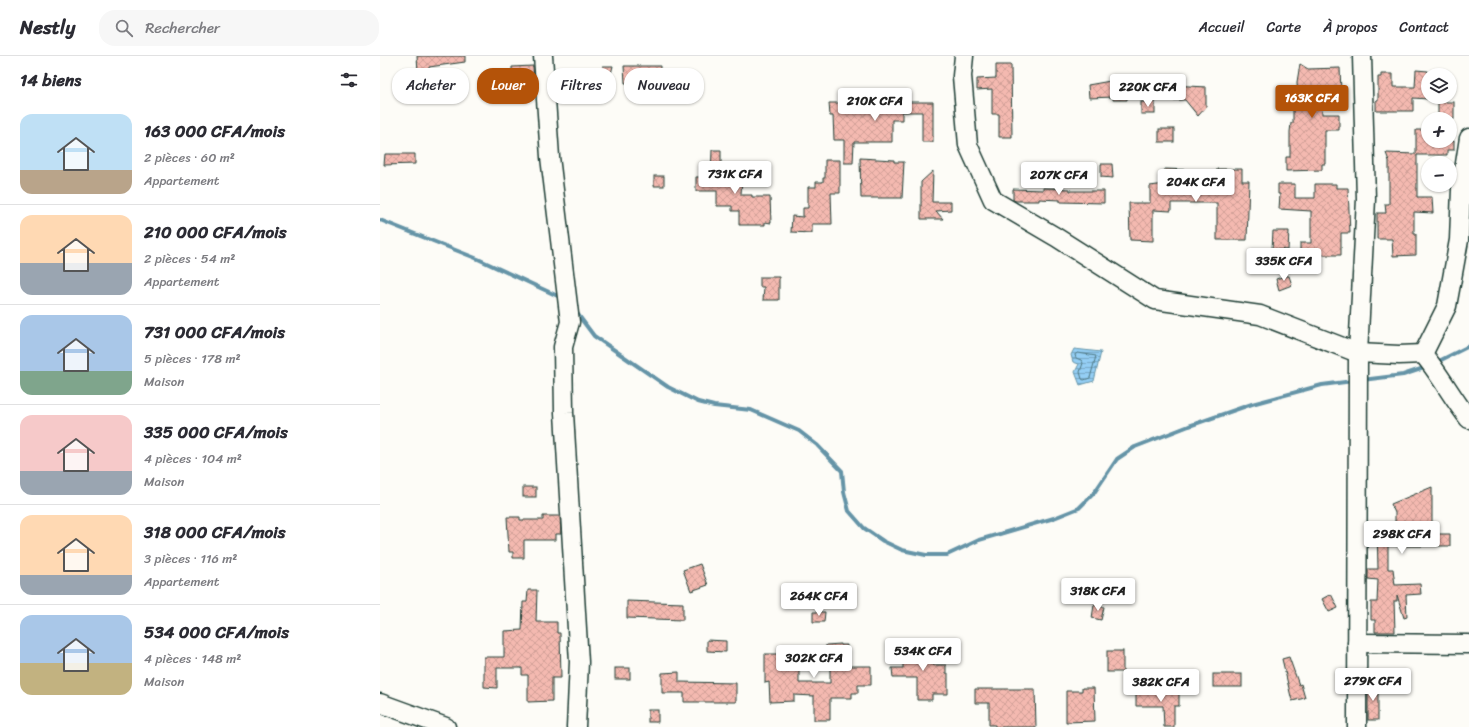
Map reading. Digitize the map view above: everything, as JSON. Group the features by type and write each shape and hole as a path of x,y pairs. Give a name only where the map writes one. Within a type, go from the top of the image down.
{"street":[{"path":"543,56 550,157 570,322 563,347 564,413 579,662 576,727"},
{"path":"964,56 962,76 968,145 993,200 1056,237 1155,300 1260,314 1358,353 1399,355 1423,354"},
{"path":"1357,727 1358,353 1366,199 1362,56"},
{"path":"1423,354 1447,306 1459,240 1461,189 1469,138"},
{"path":"1423,354 1432,365 1458,406 1469,419"},
{"path":"1357,644 1469,644"},
{"path":"380,703 446,727"}],"water":[{"path":"1074,349 1101,352 1094,381 1080,385 1075,372 1079,364 1073,362 1071,355"}],"building":[{"path":"417,56 465,56 465,62 429,68 418,68"},
{"path":"1300,64 1308,69 1340,68 1341,92 1321,92 1322,114 1339,114 1339,130 1325,130 1325,164 1322,164 1322,170 1286,171 1286,157 1290,157 1290,132 1291,123 1293,123 1293,102 1298,102 1297,82"},
{"path":"996,65 1011,65 1012,137 999,137 999,114 992,114 992,89 977,90 977,79 996,78"},
{"path":"533,66 533,68 512,68"},
{"path":"603,66 613,66 612,68 603,68"},
{"path":"624,66 660,66 660,68 624,68"},
{"path":"1416,70 1421,70 1421,99 1413,98 1413,111 1376,111 1376,100 1378,100 1378,77 1381,77 1381,74 1393,74 1393,87 1415,87"},
{"path":"1127,78 1127,100 1113,100 1113,97 1089,98 1088,85"},
{"path":"1172,85 1206,87 1206,107 1198,116 1185,100 1171,100"},
{"path":"933,102 933,142 922,142 922,112 902,112 902,120 892,120 892,142 854,142 853,163 844,163 844,140 834,140 833,116 830,116 829,103"},
{"path":"1141,102 1155,102 1155,114 1141,114"},
{"path":"1438,104 1454,104 1454,112 1438,112"},
{"path":"1159,129 1174,129 1174,142 1159,142"},
{"path":"1416,130 1421,130 1421,148 1454,148 1454,150 1447,150 1447,155 1417,155 1417,197 1432,197 1433,213 1414,212 1416,255 1393,256 1392,239 1377,239 1377,213 1386,213 1385,204 1389,204 1389,161 1386,153 1416,154"},
{"path":"712,150 721,150 721,177 742,177 741,195 752,195 752,197 770,197 771,223 765,222 765,225 739,225 739,211 732,211 732,206 717,206 717,191 696,191 696,177 711,177"},
{"path":"385,154 415,154 415,164 384,165"},
{"path":"860,158 904,162 902,198 861,198"},
{"path":"825,160 840,160 840,193 831,193 832,224 812,224 812,233 791,232 792,216 803,217 803,208 808,208 808,187 816,187 816,182 823,182 823,178 825,178"},
{"path":"1101,164 1112,164 1113,178 1101,177"},
{"path":"1165,169 1190,170 1190,178 1194,178 1194,187 1217,187 1217,169 1242,169 1242,181 1249,181 1247,240 1217,240 1217,203 1171,203 1171,211 1153,210 1153,241 1130,240 1129,203 1150,203 1150,186 1165,184"},
{"path":"933,171 932,202 951,202 951,210 936,211 943,219 921,219 921,182"},
{"path":"654,176 664,176 664,186 654,186"},
{"path":"1278,184 1295,184 1295,198 1315,198 1315,184 1336,184 1336,188 1348,188 1350,233 1341,233 1341,255 1300,255 1300,243 1311,243 1311,211 1279,209 1280,194 1278,194"},
{"path":"1043,188 1070,189 1070,191 1104,191 1104,203 1060,202 1060,200 1039,199 1039,201 1013,200 1013,189 1043,190"},
{"path":"1273,231 1289,231 1288,250 1272,249"},
{"path":"1289,276 1292,285 1279,290 1276,279"},
{"path":"760,277 779,277 779,300 763,300 764,287 760,287"},
{"path":"523,487 536,487 536,497 523,497"},
{"path":"1432,487 1432,534 1450,534 1450,546 1388,546 1388,569 1393,569 1395,585 1420,584 1421,594 1406,595 1407,617 1404,618 1397,595 1397,601 1394,601 1395,632 1375,632 1375,620 1371,620 1371,602 1377,602 1378,580 1368,579 1368,569 1378,569 1377,526 1395,527 1395,513 1391,504"},
{"path":"543,516 560,516 561,534 555,534 555,540 524,540 524,558 513,558 513,552 509,552 507,517 520,517 520,520 543,520"},
{"path":"700,564 708,585 691,591 683,570"},
{"path":"528,590 537,590 536,622 557,622 557,633 560,633 561,678 552,678 552,701 528,702 528,675 522,675 522,668 497,668 497,688 484,687 484,657 504,657 504,631 522,630 523,602 527,602"},
{"path":"1331,594 1338,608 1329,612 1322,599"},
{"path":"627,601 683,603 683,620 627,618"},
{"path":"1094,605 1104,607 1101,620 1092,618"},
{"path":"813,612 825,612 824,622 813,622"},
{"path":"707,640 726,641 726,652 707,651"},
{"path":"826,645 847,645 847,666 871,666 871,685 858,685 858,693 852,693 852,698 830,698 830,720 814,720 814,696 794,695 794,701 770,702 769,682 765,683 765,654 779,654 779,646 794,646 794,667 799,666 799,683 830,683 830,655 826,655"},
{"path":"933,646 933,665 946,665 946,673 948,673 948,694 932,694 932,700 917,700 917,678 893,678 892,668 903,668 903,647"},
{"path":"1107,651 1123,651 1123,672 1107,672"},
{"path":"1289,657 1299,685 1301,684 1305,698 1292,701 1282,659"},
{"path":"615,668 630,668 630,679 615,679"},
{"path":"679,672 679,682 736,683 736,702 684,702 684,693 662,693 662,673"},
{"path":"1213,674 1242,674 1242,687 1213,687"},
{"path":"1368,684 1378,684 1378,720 1368,720"},
{"path":"1082,688 1094,688 1095,721 1066,722 1066,691 1082,691"},
{"path":"975,689 1035,689 1036,727 995,727 995,725 989,725 989,703 975,703"},
{"path":"1179,691 1179,706 1174,706 1174,727 1164,727 1163,706 1136,706 1136,692"},
{"path":"648,710 658,710 658,722 648,722"}],"waterway":[{"path":"380,220 478,259 562,298"},
{"path":"576,312 594,336 668,387 698,402 714,406 751,410 799,431 817,445 842,471 844,492 849,511 864,528 883,541 902,550 926,555 947,555 979,540 1054,518 1079,508 1094,493 1117,459 1135,447 1252,404 1322,385 1353,381"},
{"path":"1435,363 1469,346"},
{"path":"1362,380 1403,375 1427,367"}]}
